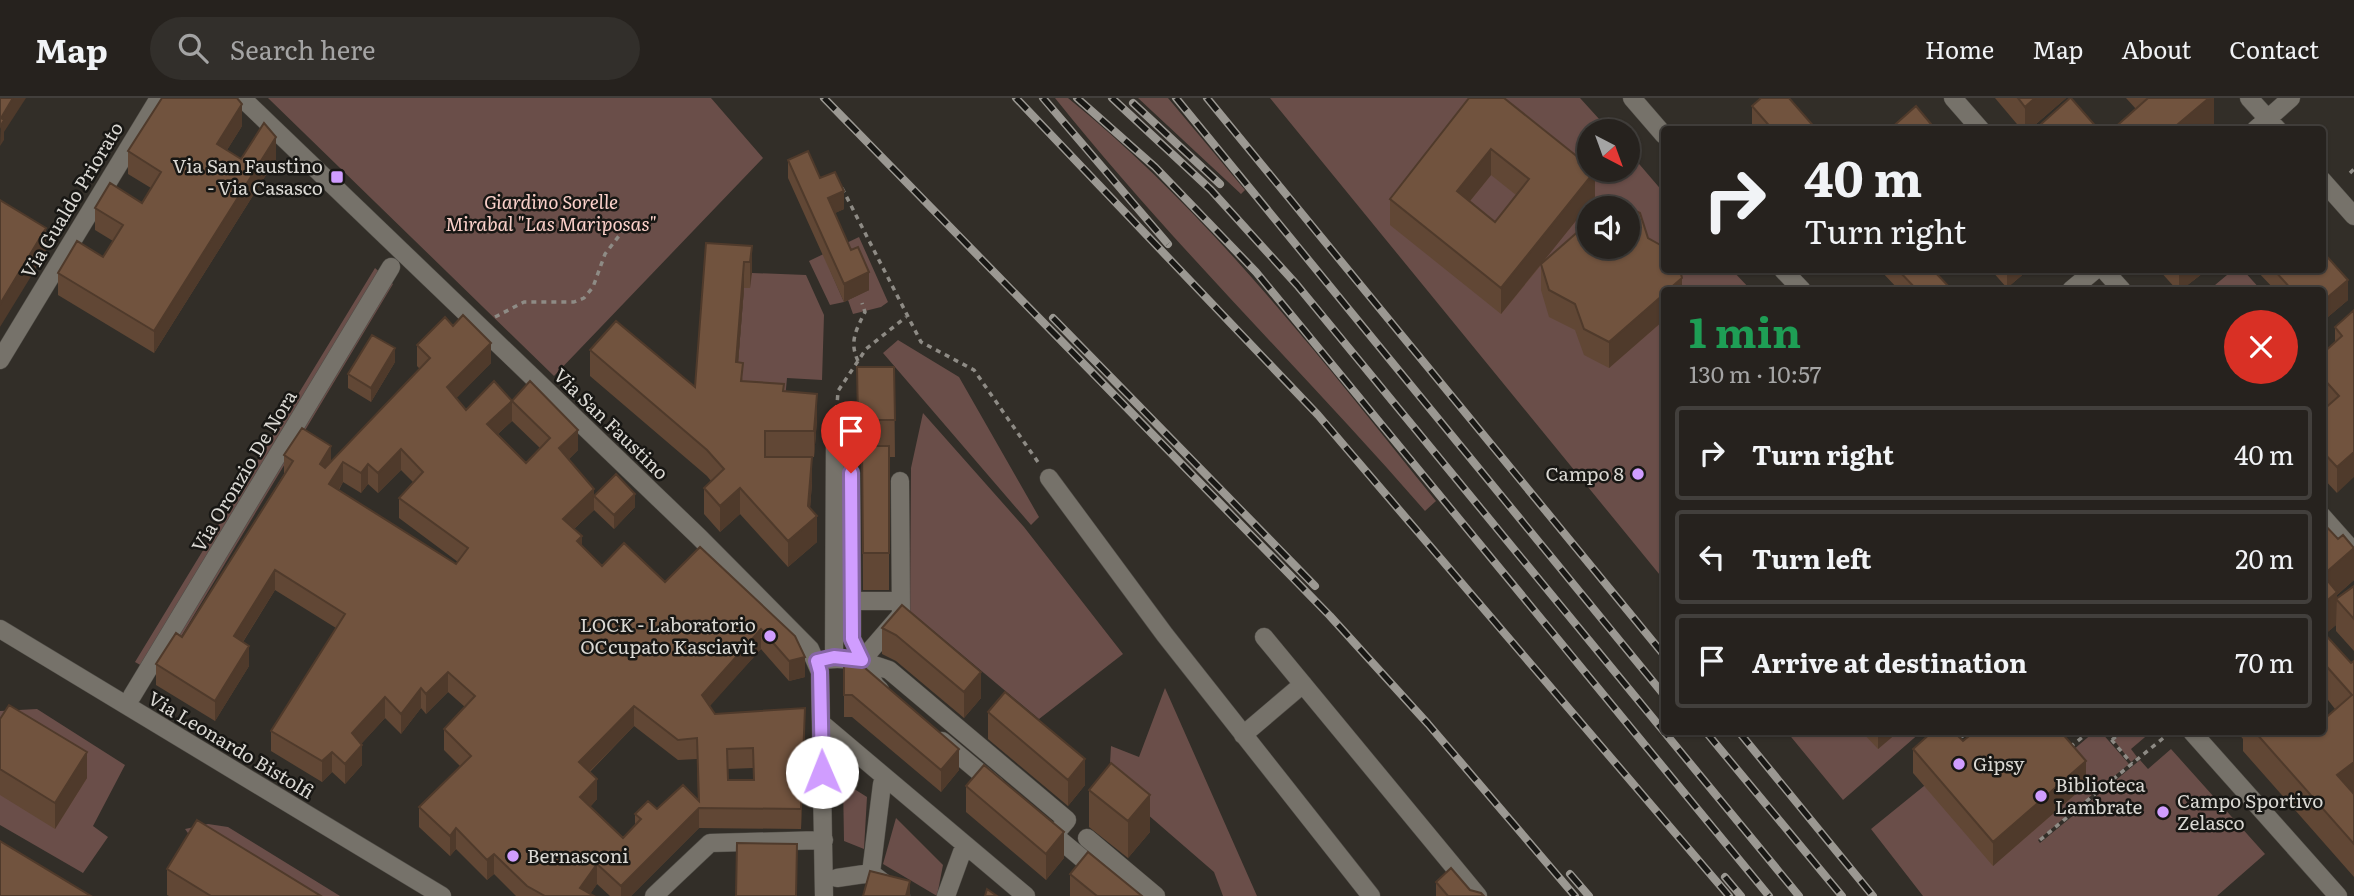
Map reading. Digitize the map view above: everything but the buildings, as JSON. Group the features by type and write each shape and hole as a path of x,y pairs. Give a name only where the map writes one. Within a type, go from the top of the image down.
{"street":[{"name":"Via Gualdo Priorato","path":"0,360 159,98"},
{"name":"Via San Faustino","path":"243,98 699,537 810,649 825,659"},
{"path":"1632,98 1661,132"},
{"path":"1953,98 1978,126"},
{"path":"2249,98 2267,126 2291,98"},
{"path":"2326,184 2354,216"},
{"name":"Via Oronzio De Nora","path":"132,696 391,267"},
{"path":"1786,273 1799,287"},
{"path":"2075,287 2091,273"},
{"path":"2107,273 2119,287"},
{"path":"824,896 820,672 825,659 835,434"},
{"path":"851,473 852,639 875,685 896,703"},
{"path":"1049,478 1165,635 1371,896"},
{"path":"862,660 901,615 900,481"},
{"path":"2326,520 2354,552"},
{"path":"852,601 901,601"},
{"name":"Via Leonardo Bistolfi","path":"0,629 442,896"},
{"path":"1264,637 1478,896"},
{"path":"825,659 862,660 889,670 1066,821 1054,835"},
{"path":"1243,735 1303,684"},
{"path":"821,723 1026,896"},
{"path":"928,729 1012,800"},
{"path":"2195,735 2338,896"},
{"path":"871,873 881,783"},
{"path":"1033,817 1127,896"},
{"path":"1087,838 1156,896"},
{"path":"654,896 710,843 824,840"},
{"path":"946,896 962,852"},
{"path":"836,878 871,873 901,896"}],"path":[{"path":"2350,173 2354,169"},
{"path":"840,184 921,342 974,370 1049,478"},
{"path":"490,320 524,302 574,302 584,298 593,287 605,254 632,219"},
{"path":"858,361 852,348 854,335 865,312 862,303"},
{"path":"835,434 838,391 866,349 906,317"},
{"path":"1959,746 1967,739 1964,735 1961,737"},
{"path":"2062,755 2085,735"},
{"path":"2108,735 2132,764"},
{"path":"2112,740 2118,735"},
{"path":"2040,840 2167,735"},
{"path":"1967,743 1973,738"},
{"path":"2079,774 2095,794"}],"green space":[{"name":"Giardino Sorelle Mirabal \"Las Mariposas\"","path":"268,98 711,98 763,158 554,376"},
{"path":"1055,98 1068,98 1120,143 1217,239 1307,342 1436,501 1425,511 1144,204"},
{"path":"1138,98 1168,98 1245,190 1241,194"},
{"path":"1270,98 1580,98 1599,119 1577,119 1577,182 1640,182 1640,165 1661,190 1661,273 1735,273 1748,287 1661,287 1661,576"},
{"path":"859,237 888,302 881,307 853,314 848,300 869,290 830,270 844,302 830,305 809,261"},
{"path":"375,268 393,284 158,675 135,662"},
{"path":"752,273 806,275 824,315 822,380 787,378 784,410 736,388 744,288"},
{"path":"2229,273 2246,273 2258,287 2213,287"},
{"path":"898,340 959,377 1039,517 1031,525 883,353"},
{"path":"923,413 1024,527 1123,654 1039,719 910,611 911,468"},
{"path":"1165,688 1257,896 1223,896 1214,872 1109,781 1111,746 1139,757"},
{"path":"37,709 125,765 93,826 108,837 83,873 0,825 0,711"},
{"path":"1789,735 1918,735 1843,800"},
{"path":"2090,735 2104,735 2129,764 2096,791 2066,756"},
{"path":"2120,735 2147,735 2131,749 2137,757 2131,762 2114,740"},
{"path":"2171,749 2265,854 2217,896 1923,896 1871,829 1924,786 2086,785 2093,794 2038,840 2040,843 2140,760 2148,769"},
{"path":"843,782 867,797 864,849 844,841"},
{"path":"896,818 943,865 937,896 883,864"},
{"path":"208,824 228,827 340,896 278,896 197,846 185,829"}],"railway":[{"path":"824,98 1330,616 1428,724 1575,896"},
{"path":"1016,98 1318,415 1729,896"},
{"path":"1043,98 1168,244"},
{"path":"1077,98 1155,167 1256,272 1769,896"},
{"path":"1112,98 1211,190 1297,285 1661,728"},
{"path":"1176,98 1661,691"},
{"path":"1207,98 1661,651"},
{"path":"1133,103 1220,184"},
{"path":"1053,318 1315,586"},
{"path":"1667,735 1799,896"},
{"path":"1708,735 1842,896"},
{"path":"1741,735 1873,896"},
{"path":"1570,874 1589,896"},
{"path":"1725,877 1741,896"}],"place":[{"name":"Via San Faustino - Via Casasco","path":"337,177"},
{"name":"Campo 8","path":"1638,474"},
{"name":"LOCK - Laboratorio OCcupato Kasciavìt","path":"770,636"},
{"name":"Gipsy","path":"1959,764"},
{"name":"Biblioteca Lambrate","path":"2041,796"},
{"name":"Campo Sportivo Zelasco","path":"2163,812"},
{"name":"Bernasconi","path":"513,856"}],"route":[{"path":"822,772 820,672 817,661 834,657 862,660 852,639 851,473"}]}
